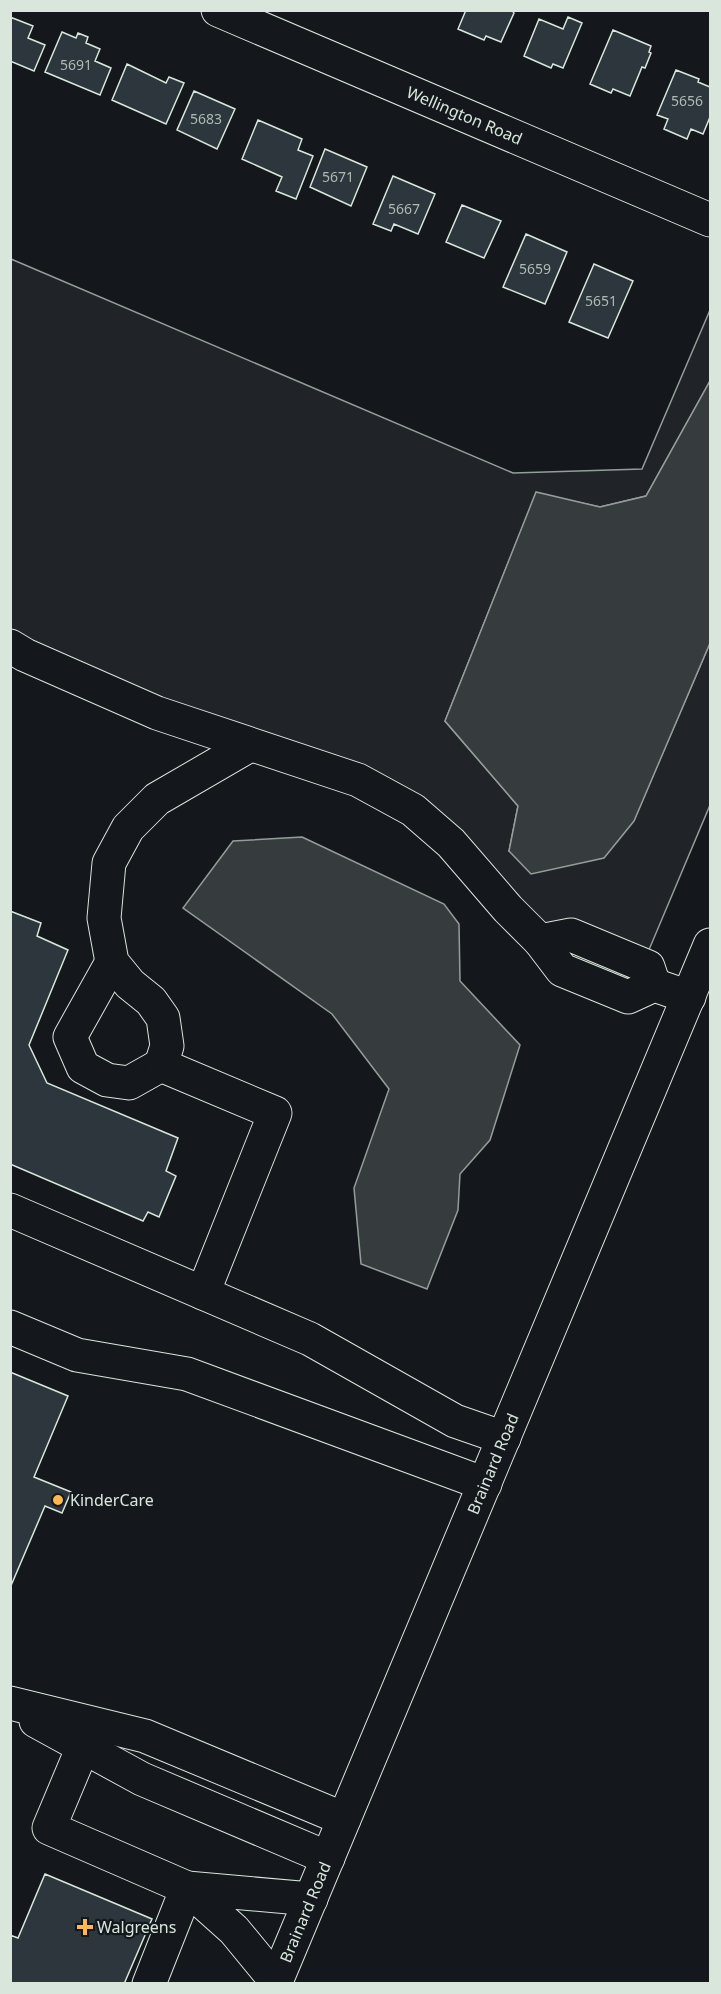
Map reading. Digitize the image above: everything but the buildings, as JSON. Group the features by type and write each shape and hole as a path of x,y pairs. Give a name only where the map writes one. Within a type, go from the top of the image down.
{"main road":[{"name":"Wellington Road","path":"218,10 711,220"},
{"path":"12,650 157,713 358,780 413,810 451,843 508,909 540,941 571,935 648,967 654,985 689,997"},
{"path":"112,962 70,1037 83,1067 107,1080 129,1083 161,1065 166,1046 163,1018 151,1001 130,984 112,962 104,918 109,863 128,828 157,799 250,745"},
{"name":"Brainard Road","path":"276,1982 711,945"},
{"path":"161,1065 275,1113 203,1293"},
{"path":"10,1210 310,1339 455,1421 504,1438"},
{"path":"10,1327 77,1354 187,1374 485,1484"},
{"path":"10,1705 145,1736 344,1820"},
{"path":"10,1705 142,1779 328,1858"},
{"path":"83,1747 49,1828 187,1888 234,1930 276,1982"},
{"path":"187,1888 311,1899"},
{"path":"149,1983 187,1888"}],"shaded area":[{"path":"11,259 513,473 642,469 710,310 710,381 646,496 600,507 536,493 445,721 518,806 509,851 634,820 710,643 710,805 643,964 540,941 413,810 11,646"},
{"path":"710,381 710,643 634,821 604,858 531,874 509,851 518,806 445,721 536,492 600,507 646,496"},
{"path":"302,837 444,904 459,924 460,981 520,1045 490,1140 460,1174 458,1210 427,1289 361,1264 354,1188 389,1089 332,1014 183,908 233,841"}],"place":[{"name":"KinderCare","path":"58,1500"},
{"name":"Walgreens","path":"85,1927"}]}
